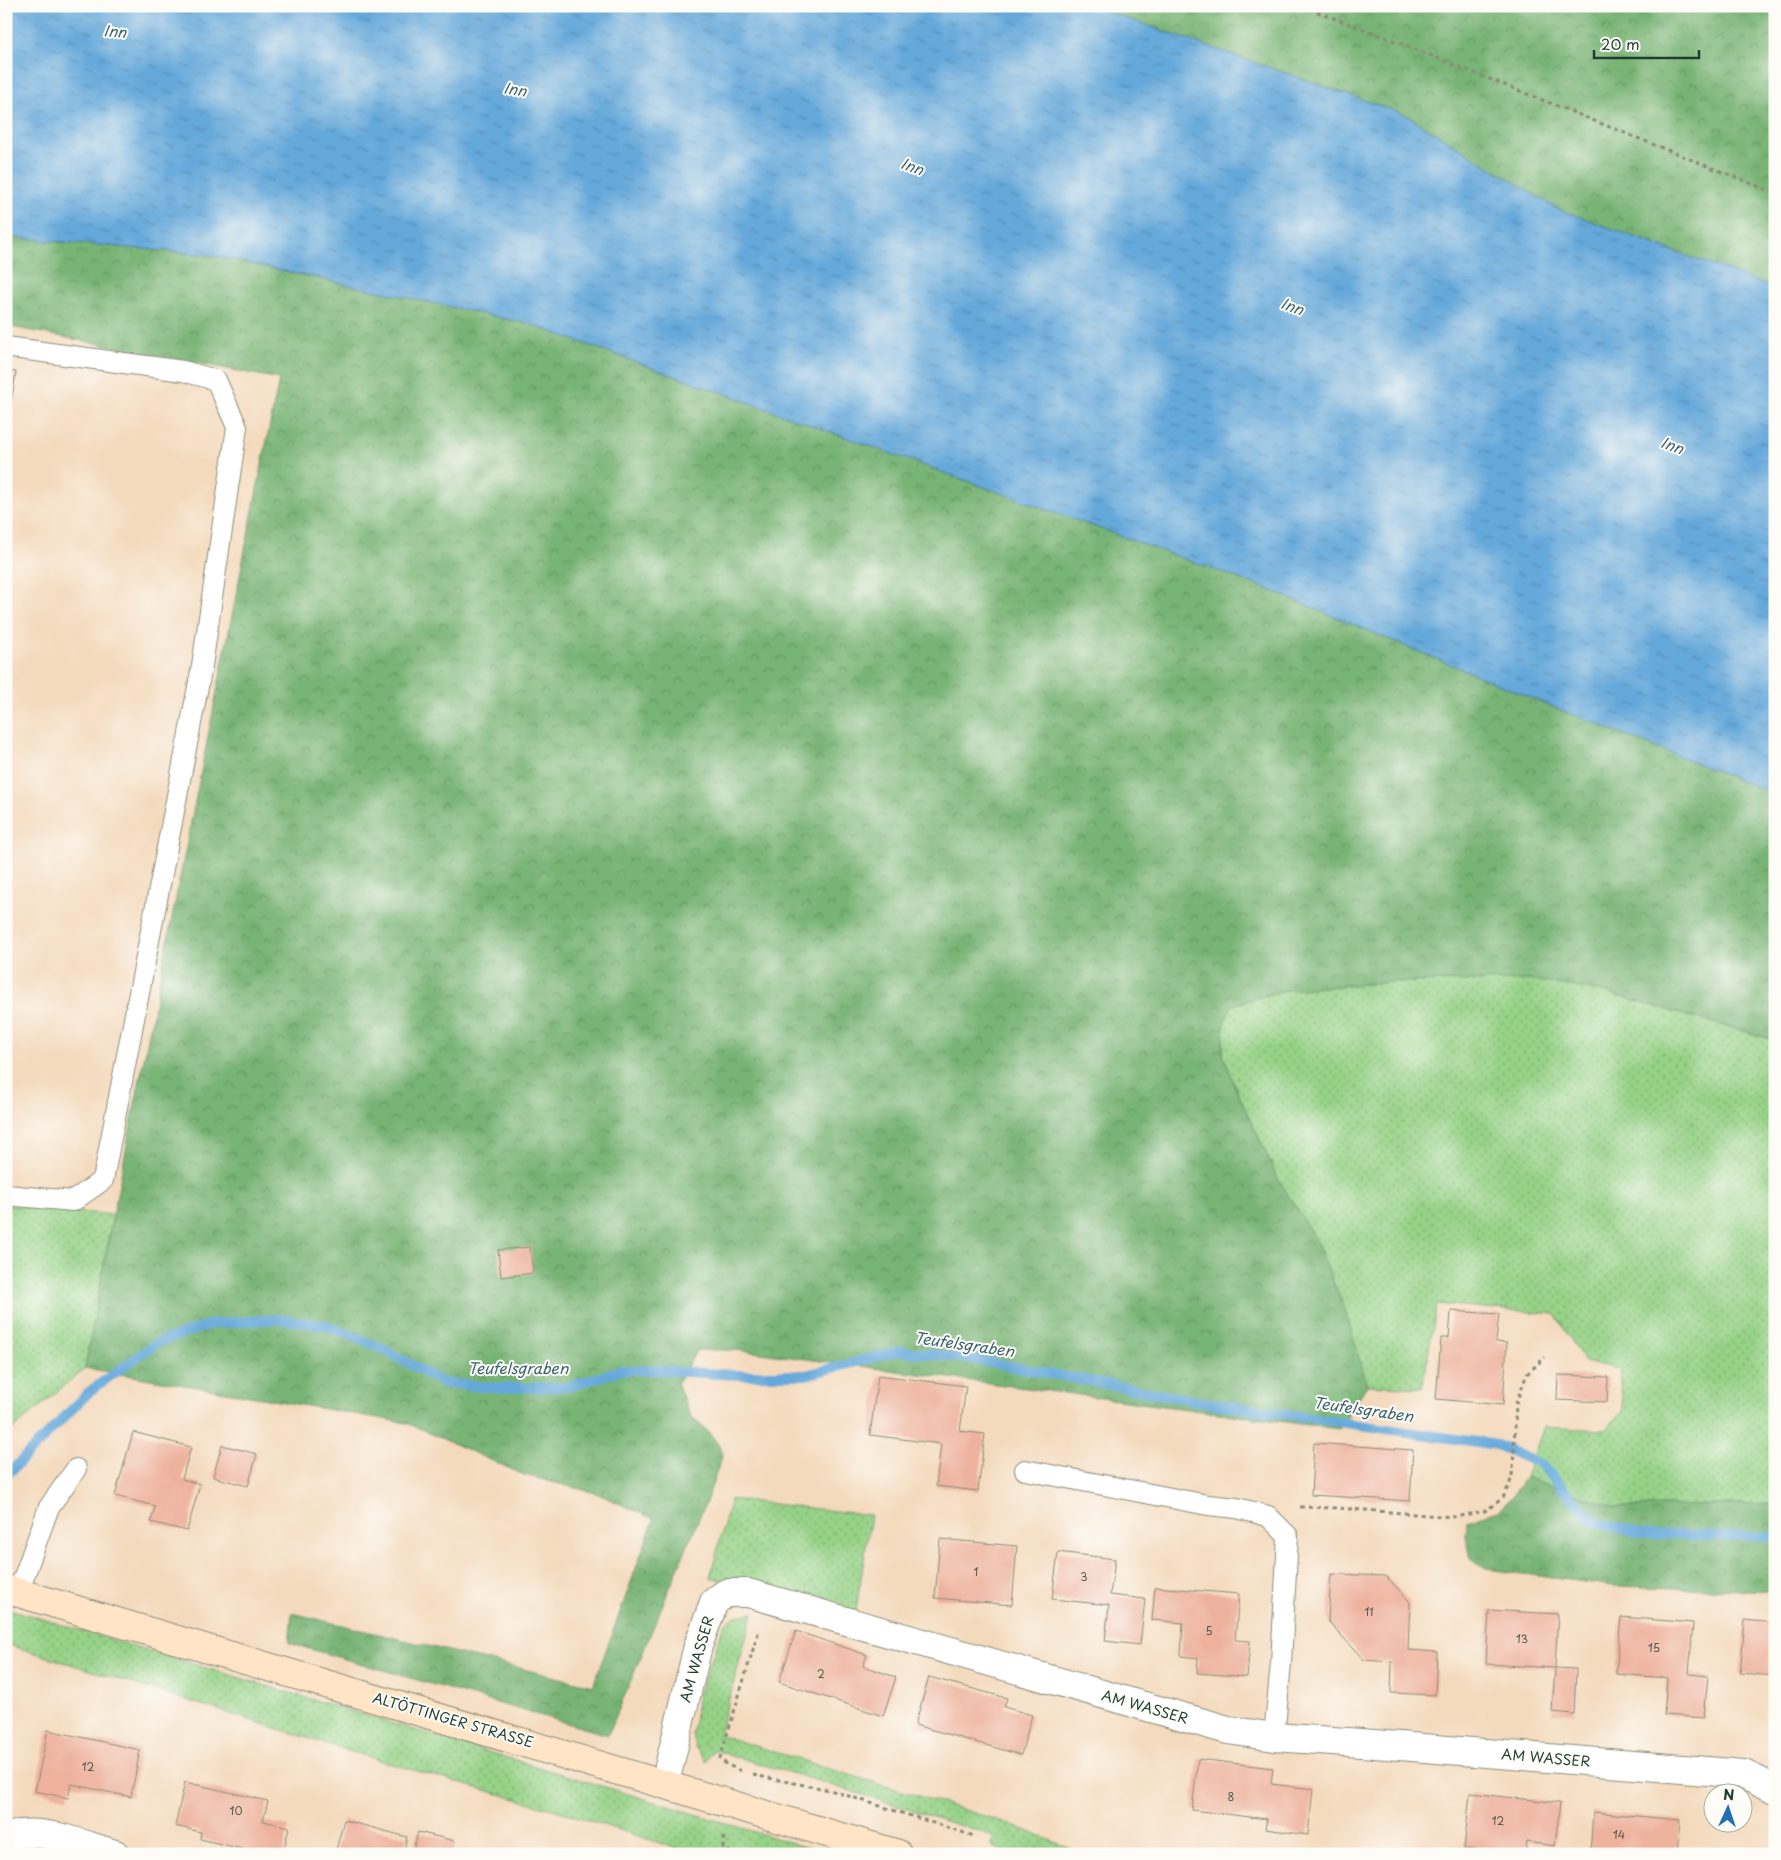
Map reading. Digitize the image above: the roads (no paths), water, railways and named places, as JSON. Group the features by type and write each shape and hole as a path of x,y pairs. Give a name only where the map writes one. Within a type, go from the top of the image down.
{"main road":[{"name":"ALTÖTTINGER STRASSE","path":"12,1591 665,1783 898,1854"}],"street":[{"name":"AM WASSER","path":"665,1783 698,1646 714,1602 726,1593 748,1593 1228,1730 1274,1737 1362,1742 1744,1774 1775,1789"},
{"path":"6,1840 19,1834 37,1834 115,1854"}],"lane":[{"path":"6,347 183,370 216,380 237,427 202,666 104,1180 74,1201 6,1195"},
{"path":"12,1591 49,1507 76,1469"},
{"path":"1024,1470 1237,1508 1268,1516 1288,1536 1281,1663 1274,1737"}],"water":[{"name":"Inn","path":"6,6 1091,6 1404,114 1558,209 1775,288 1775,794 1551,706 1260,586 530,324 210,255 6,237"}],"waterway":[{"name":"Teufelsgraben","path":"6,1476 90,1391 158,1342 211,1324 280,1319 328,1326 381,1348 443,1383 497,1388 568,1387 621,1370 736,1375 806,1375 899,1351 966,1358 1208,1403 1497,1445 1540,1464 1594,1521 1640,1534 1775,1537"}]}
